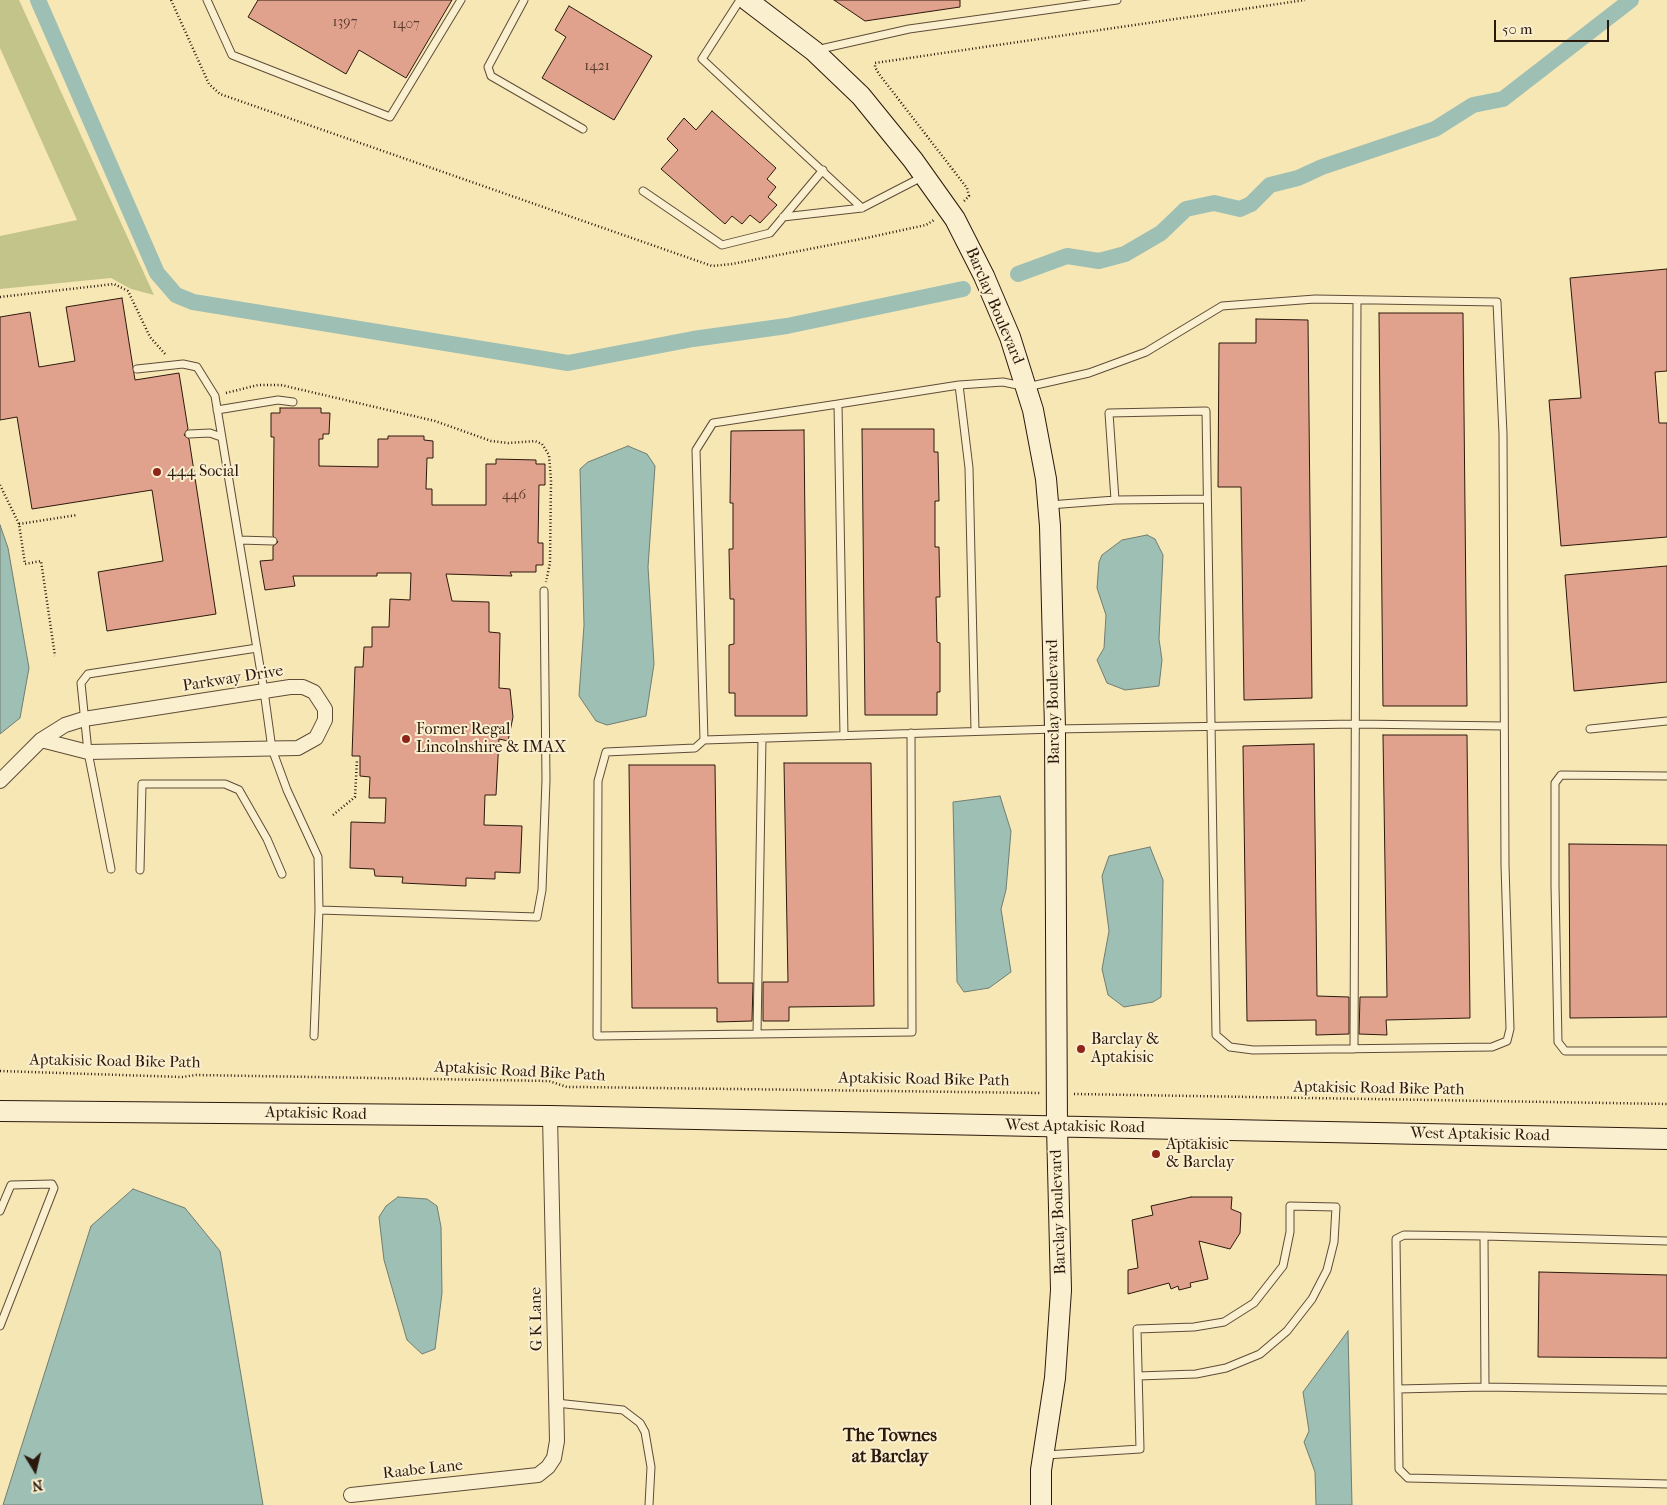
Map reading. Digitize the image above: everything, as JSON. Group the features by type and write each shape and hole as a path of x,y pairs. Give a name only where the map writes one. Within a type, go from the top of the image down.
{"main road":[{"name":"Barclay Boulevard","path":"747,0 814,51 861,96 924,175 955,219 984,276 1010,337 1027,387 1046,478 1055,729 1056,1127 1061,1290 1055,1378 1043,1455 1041,1505"},
{"name":"Aptakisic Road","path":"0,1111 550,1116 632,1119"},
{"name":"West Aptakisic Road","path":"632,1119 1667,1139"}],"street":[{"name":"Parkway Drive","path":"0,781 41,740 65,725 84,719 264,691 304,687 314,692 325,709 325,720 316,738 298,748 88,752 41,740"},
{"name":"G K Lane","path":"500,1479 538,1475 548,1467 554,1458 557,1441 550,1116"},
{"name":"Raabe Lane","path":"351,1495 500,1479"}],"lane":[{"path":"207,0 232,55 390,117 461,0"},
{"path":"524,0 488,67 491,76 583,129"},
{"path":"740,0 702,59 862,208"},
{"path":"814,51 909,29 1117,0"},
{"path":"643,191 722,244 770,233 823,170"},
{"path":"783,217 862,208 924,175"},
{"path":"704,740 696,450 713,423 959,385 1003,382 1027,387 1089,373 1146,352 1222,306 1315,299 1497,302 1503,434 1504,726 1508,1004 1510,1029 1507,1041 1492,1047 1253,1050 1230,1047 1216,1035 1206,411 1109,413 1115,500"},
{"path":"1354,1049 1357,300"},
{"path":"136,368 183,364 197,367 215,396 272,749 287,790 318,856 319,910 314,1036"},
{"path":"959,385 970,468 974,731"},
{"path":"217,410 278,400 293,402"},
{"path":"838,404 844,736"},
{"path":"189,434 210,433 222,436"},
{"path":"1048,505 1115,500 1207,499"},
{"path":"239,540 273,541"},
{"path":"319,910 537,917 542,890 546,780 544,591"},
{"path":"111,869 88,752 81,683 88,674 257,648"},
{"path":"1590,729 1667,721"},
{"path":"911,734 912,1032 597,1036 598,781 606,752 695,748 704,740 974,731 1355,724 1504,726"},
{"path":"757,1034 762,738"},
{"path":"1667,776 1561,775 1555,783 1558,1042 1565,1051 1667,1051"},
{"path":"140,870 142,784 225,784 239,790 267,839 282,874"},
{"path":"0,1210 10,1185 52,1184 54,1188 0,1326"},
{"path":"1043,1455 1140,1449 1138,1376 1137,1329 1194,1327 1224,1322 1254,1303 1283,1266 1290,1232 1290,1206 1336,1207 1334,1242 1327,1270 1312,1299 1287,1331 1260,1354 1226,1368 1196,1374 1138,1376"},
{"path":"1667,1241 1404,1235 1396,1238 1399,1469 1408,1478 1667,1484"},
{"path":"1484,1236 1485,1387"},
{"path":"1398,1388 1485,1387 1667,1390"},
{"path":"556,1403 623,1410 640,1423 648,1445 651,1467 649,1505"}],"path":[{"path":"171,0 209,84 220,94 712,266 732,264 866,238 926,225 938,218"},
{"path":"963,202 969,196 968,188 879,74 875,63 1306,0"},
{"path":"0,297 114,284 128,291 150,338 164,354 183,364"},
{"path":"215,396 258,385 281,385 435,421 492,441 508,443 535,441 542,444 549,455 551,480 550,563 544,591"},
{"path":"0,485 19,524 25,564 40,561 55,656"},
{"path":"19,524 77,515"},
{"path":"332,815 355,796 357,760"},
{"name":"Aptakisic Road Bike Path","path":"0,1072 549,1081 567,1087 1039,1093"},
{"name":"Aptakisic Road Bike Path","path":"1090,1094 1667,1104"}],"green space":[{"path":"0,0 19,0 154,295 131,289 111,278 0,289 0,236 77,220 0,48"}],"water":[{"path":"628,446 647,454 655,466 648,567 654,664 646,716 607,725 596,721 579,696 584,625 580,469 588,462"},
{"path":"0,525 8,548 29,668 20,718 0,734"},
{"path":"1147,535 1155,539 1163,555 1159,639 1162,660 1159,686 1125,690 1107,683 1097,660 1104,648 1106,615 1097,588 1099,562 1102,555 1122,540"},
{"path":"1000,796 1011,831 1006,890 1001,909 1011,972 989,988 964,992 957,982 953,802"},
{"path":"1150,847 1163,880 1161,997 1153,1002 1124,1007 1108,995 1102,969 1109,931 1102,876 1109,856"},
{"path":"133,1189 185,1208 220,1251 263,1505 3,1505 91,1226"},
{"path":"398,1197 427,1199 437,1206 441,1227 442,1293 435,1349 422,1354 407,1340 384,1260 379,1217 386,1206"},
{"path":"1348,1331 1352,1505 1316,1505 1315,1472 1304,1442 1309,1431 1303,1392"}],"building":[{"path":"258,0 452,0 406,78 359,50 346,74 248,17"},
{"path":"834,0 960,0 960,7 865,21"},
{"path":"569,6 652,56 614,120 542,78 566,37 555,30"},
{"path":"712,111 776,168 767,179 776,187 768,197 777,205 760,223 750,215 742,224 732,216 725,224 661,169 678,150 667,139 684,118 696,130"},
{"path":"1667,269 1667,371 1655,372 1659,423 1667,423 1667,537 1561,546 1549,400 1581,398 1570,278"},
{"name":"444 Social","path":"122,298 135,380 179,373 188,429 184,435 189,439 216,614 107,631 98,572 163,561 152,490 32,509 17,417 0,420 0,317 30,312 39,367 75,361 66,307"},
{"path":"1379,313 1463,313 1467,706 1383,706"},
{"path":"1256,319 1308,320 1312,698 1244,700 1241,487 1218,487 1219,343 1256,343"},
{"path":"280,408 321,408 321,413 330,413 329,434 323,434 323,439 319,439 319,466 378,467 378,439 388,439 388,436 424,436 424,440 433,441 433,458 427,458 426,489 432,489 432,505 486,505 486,464 496,464 496,459 536,460 536,464 545,464 545,485 539,485 538,543 543,543 543,565 536,565 536,572 510,572 512,576 446,574 452,601 489,602 489,632 500,633 499,688 510,689 513,717 508,741 499,739 496,795 485,795 484,825 522,826 520,873 495,872 495,879 466,878 466,886 402,883 403,877 375,876 374,869 350,868 351,822 385,823 386,798 369,798 370,777 360,776 360,756 352,756 355,667 363,667 364,647 372,647 372,627 389,627 390,599 410,600 411,573 377,573 377,576 293,576 295,586 265,590 260,561 273,560 273,546 278,542 273,536 274,437 271,437 271,413 280,413"},
{"path":"862,429 934,429 934,452 938,452 939,501 935,501 935,547 939,547 940,597 936,597 937,642 940,643 940,692 937,692 937,715 865,715"},
{"path":"804,430 807,716 735,716 735,693 729,693 729,645 734,644 734,599 730,599 729,549 733,549 733,503 730,503 731,431"},
{"path":"1667,566 1667,682 1574,691 1565,575"},
{"path":"1383,735 1467,735 1470,1018 1386,1020 1387,1035 1359,1034 1360,997 1387,997"},
{"path":"1314,744 1317,996 1349,997 1349,1034 1316,1035 1316,1020 1247,1021 1243,746"},
{"path":"784,763 871,763 874,1006 789,1007 789,1021 763,1021 763,982 788,982"},
{"path":"629,765 715,765 718,983 753,983 752,1021 717,1022 717,1008 632,1008"},
{"path":"1569,844 1667,845 1667,1017 1570,1018"},
{"path":"1191,1197 1232,1197 1231,1209 1241,1213 1240,1233 1230,1249 1199,1241 1208,1279 1190,1283 1191,1287 1179,1290 1178,1286 1171,1289 1169,1283 1128,1294 1128,1270 1138,1268 1132,1220 1153,1215 1151,1206"},
{"path":"1539,1272 1667,1275 1667,1358 1538,1357"}],"waterway":[{"path":"38,0 157,273 176,295 193,302 568,363 693,339 787,326 963,289"},
{"path":"1018,274 1067,256 1099,261 1125,254 1161,233 1186,209 1214,203 1240,209 1251,204 1270,185 1298,178 1322,167 1435,129 1473,105 1503,99 1631,0"}],"place":[{"name":"444 Social","path":"157,472"},
{"name":"Former Regal Lincolnshire & IMAX","path":"406,739"},
{"name":"Barclay & Aptakisic","path":"1081,1049"},
{"name":"Aptakisic & Barclay","path":"1156,1154"}],"district":[{"name":"The Townes at Barclay","path":"890,1447"}]}
